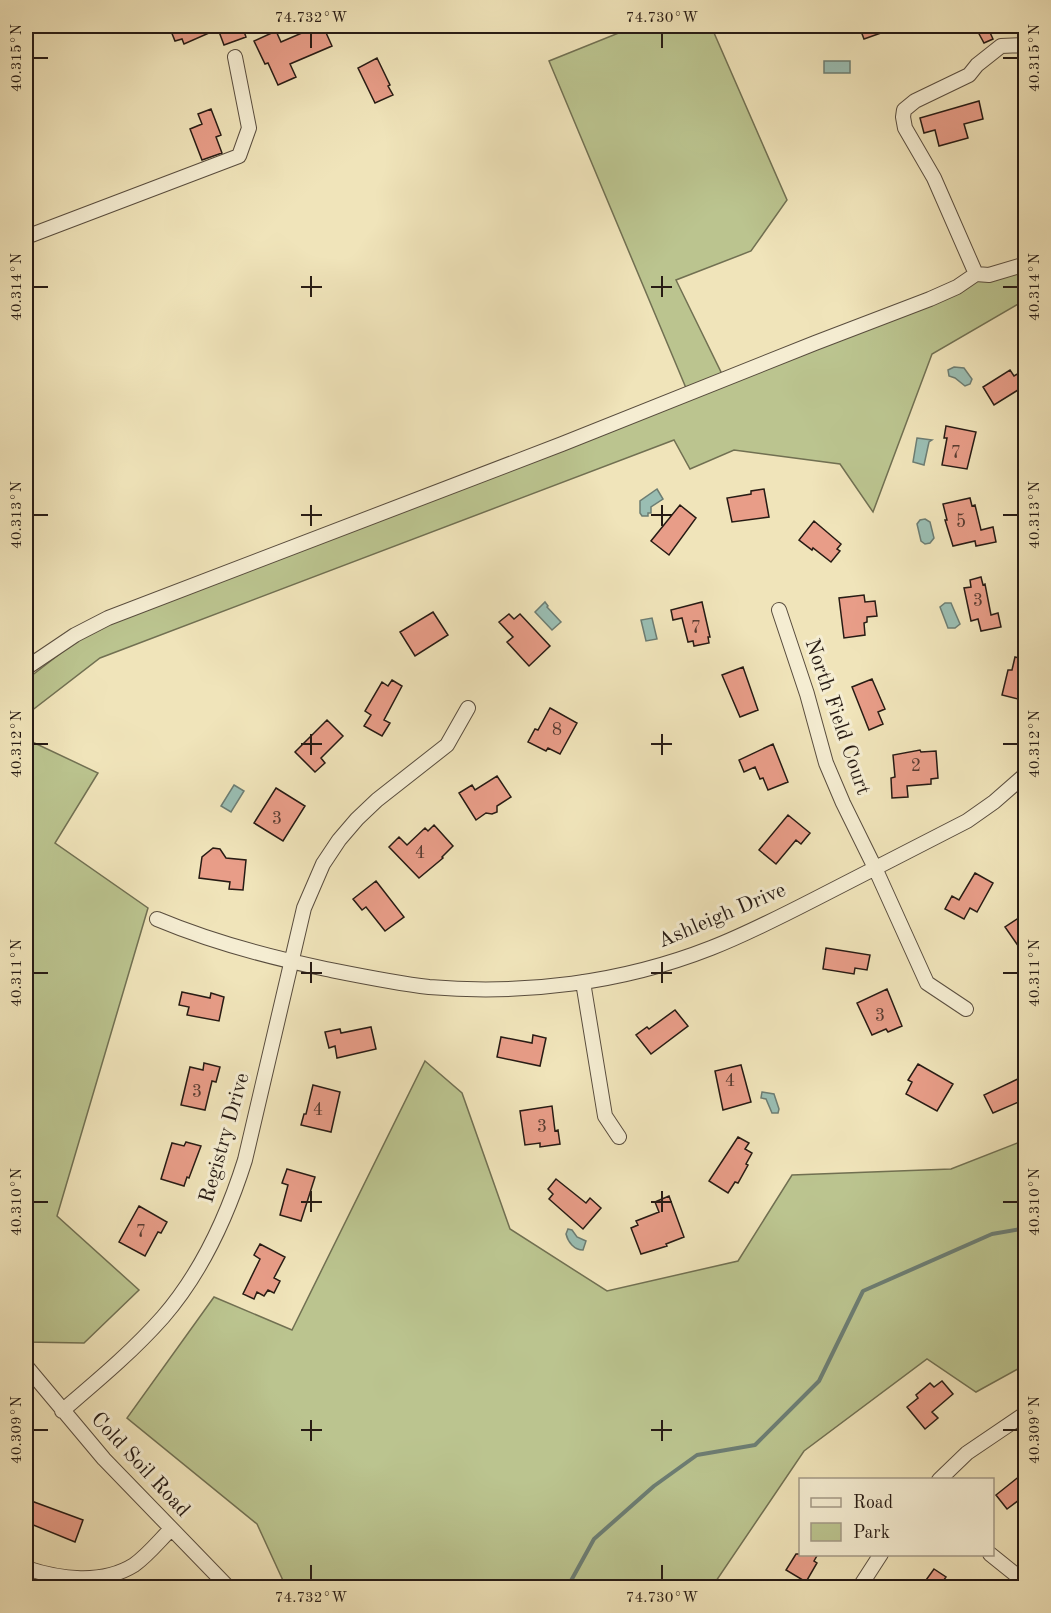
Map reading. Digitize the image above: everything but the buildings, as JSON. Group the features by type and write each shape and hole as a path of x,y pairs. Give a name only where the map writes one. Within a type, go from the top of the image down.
{"street":[{"path":"976,274 934,178 905,128 904,110 915,101 969,75 977,65 1001,46 1021,45 1026,48"},
{"path":"26,237 239,156 249,128 235,57"},
{"path":"26,668 75,635 108,618 562,444 843,331 930,299 957,287 976,274 989,275 1026,264"},
{"name":"North Field Court","path":"779,610 807,694 826,763 927,983 966,1009"},
{"name":"Registry Drive","path":"62,1411 126,1355 164,1316 204,1258 235,1194 245,1160 304,908 313,886 339,840 357,819 377,800 447,745 468,708"},
{"name":"Ashleigh Drive","path":"157,919 194,935 232,947 291,962 385,981 429,987 472,989 528,988 583,982 636,971 709,949 750,932 967,821 994,802 1026,774"},
{"path":"583,982 605,1116 619,1137"},
{"name":"Cold Soil Road","path":"26,1366 62,1411 171,1529 229,1587"},
{"path":"940,1478 967,1453 1026,1413"},
{"path":"26,1568 47,1574 84,1579 116,1574 133,1566 171,1529"},
{"path":"859,1587 880,1556"},
{"path":"992,1556 1026,1583"}],"green space":[{"path":"636,26 711,26 787,200 751,251 676,280 723,376 1025,263 1025,300 932,354 873,512 840,464 734,450 690,469 674,440 100,658 26,715 26,680 92,629 686,388 549,61"},
{"path":"26,739 98,773 55,843 148,908 57,1216 139,1290 84,1343 26,1342"},
{"path":"425,1061 462,1093 510,1229 607,1291 738,1261 792,1175 951,1169 1025,1140 1025,1365 976,1392 927,1359 804,1451 712,1587 286,1587 257,1524 127,1418 214,1297 292,1330"}],"water":[{"path":"824,61 850,61 850,73 824,73"},
{"path":"954,367 964,368 972,379 970,384 965,386 949,376 948,370"},
{"path":"917,438 932,440 929,442 924,465 913,462"},
{"path":"657,489 663,499 651,507 651,513 648,513 648,516 642,516 640,501"},
{"path":"925,519 930,522 934,538 930,543 925,544 921,541 917,524 920,520"},
{"path":"545,602 561,622 552,630 535,612"},
{"path":"945,603 951,603 960,624 955,628 948,628 940,607"},
{"path":"652,618 657,639 646,641 641,620"},
{"path":"234,785 244,791 231,812 221,806"},
{"path":"762,1092 774,1094 779,1109 778,1113 772,1113 766,1099 761,1098"},
{"path":"568,1229 586,1241 583,1250 577,1249 570,1243 566,1234"}],"waterway":[{"path":"567,1588 594,1539 654,1486 697,1455 755,1445 819,1381 863,1291 992,1234 1026,1228"}]}
